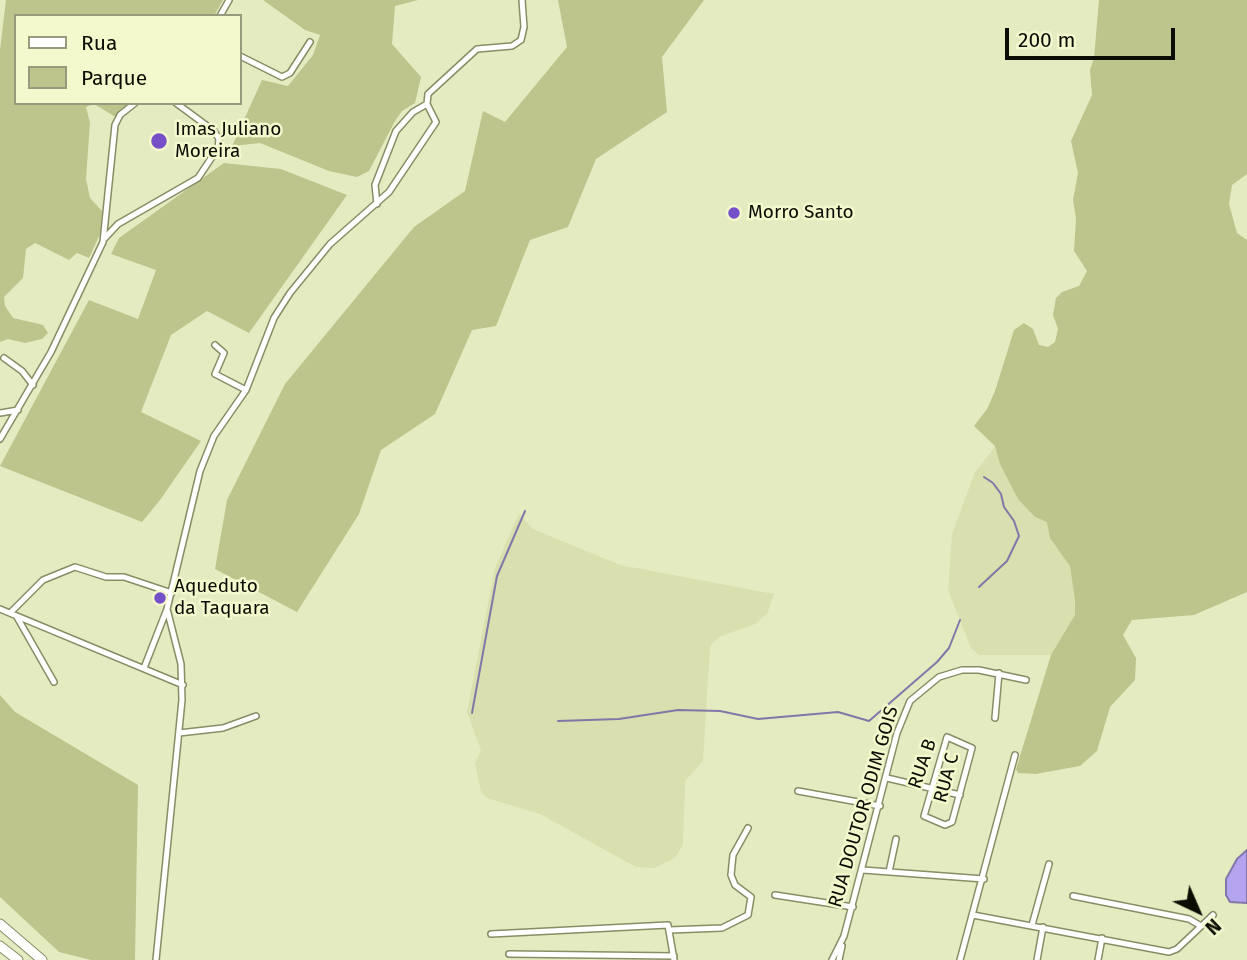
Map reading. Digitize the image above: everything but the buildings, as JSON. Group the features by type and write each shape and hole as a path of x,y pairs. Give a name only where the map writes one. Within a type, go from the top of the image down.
{"highway":[{"path":"0,924 42,960"},
{"path":"0,946 18,960"}],"street":[{"path":"144,668 171,595 200,471 214,436 246,390 274,318 290,293 330,244 389,192 436,122 426,104 428,94 477,49 512,46 521,40 524,27 522,0"},
{"path":"242,56 282,77 290,73 310,42"},
{"path":"377,204 375,185 396,131 413,112 426,104"},
{"path":"103,242 115,125 120,115 132,105"},
{"path":"0,439 33,385 103,242 118,223 198,178 218,148 219,139 214,131 183,106"},
{"path":"215,345 224,353 215,374 246,390"},
{"path":"4,358 22,371 33,385"},
{"path":"0,413 18,410"},
{"path":"10,613 43,580 75,567 106,577 124,577 171,595"},
{"path":"156,960 183,685 167,608"},
{"path":"0,609 183,685"},
{"path":"17,617 54,681"},
{"name":"RUA DOUTOR ODIM GOIS","path":"832,960 844,936 853,907 904,711 918,692 947,673 979,670 1026,680"},
{"path":"995,718 999,673"},
{"path":"178,733 223,728 256,716"},
{"name":"RUA B","path":"952,822 944,825 927,820 924,813 946,738 968,744"},
{"name":"RUA C","path":"952,822 971,751 968,744"},
{"path":"960,960 984,879 1015,755"},
{"path":"887,778 960,795"},
{"path":"798,791 880,806"},
{"path":"491,934 722,928 748,915 751,898 735,885 731,875 733,855 748,828"},
{"path":"889,872 896,839"},
{"path":"1032,925 1049,864"},
{"path":"863,870 984,879"},
{"path":"775,895 853,907"},
{"path":"1073,896 1189,919 1201,926"},
{"path":"973,915 1173,951 1213,915"},
{"path":"1037,960 1043,927"},
{"path":"509,954 674,958 668,928"},
{"path":"839,960 844,936"},
{"path":"1098,960 1102,938"}],"shaded area":[{"path":"999,442 1050,445 1087,598 1068,655 979,655 971,648 948,590 952,534 975,472"},
{"path":"519,514 533,529 620,565 774,594 767,614 755,624 719,637 710,646 703,761 685,781 683,845 675,858 654,868 636,867 540,814 487,798 481,792 475,763 481,750 467,712 495,568"},
{"path":"1247,850 1247,903 1230,902 1226,895 1226,879 1237,859"}],"green space":[{"path":"6,0 223,0 215,14 14,14 14,105 91,105 86,107 90,123 86,179 90,198 102,211 100,234 89,258 77,253 69,260 35,243 26,249 23,278 4,297 5,306 13,318 43,325 48,333 42,339 25,343 8,339 0,342 0,50"},
{"path":"263,0 418,0 395,6 392,44 421,77 415,103 402,111 395,121 369,171 357,177 329,171 260,143 232,146 262,80 288,86 313,55 320,35 305,30"},
{"path":"558,0 704,0 662,57 667,112 596,159 568,227 530,240 496,326 472,330 435,414 381,450 359,514 297,612 215,569 227,500 285,384 414,227 465,191 483,111 505,122 567,47"},
{"path":"1099,0 1247,0 1247,174 1232,185 1229,204 1237,233 1247,240 1247,592 1194,615 1132,620 1123,635 1136,658 1135,680 1110,707 1097,751 1080,766 1036,774 1018,773 1016,769 1051,655 1075,615 1075,600 1070,566 1050,538 1047,522 1035,517 1018,499 1000,464 995,446 974,426 987,409 995,391 1014,330 1024,323 1033,329 1039,345 1048,347 1055,342 1058,329 1053,315 1056,298 1062,292 1079,286 1087,271 1074,251 1076,218 1073,200 1078,173 1071,141 1092,95 1090,70 1094,58"},
{"path":"96,105 130,105 119,119"},
{"path":"224,163 281,169 347,195 249,333 207,311 171,335 141,412 201,441 160,500 142,522 0,466 89,300 138,319 156,270 111,254 119,238"},
{"path":"0,695 15,712 138,785 135,960 91,960 59,952 0,897"}],"waterway":[{"path":"979,587 1007,561 1019,536 1014,521 1004,507 1001,494 993,483 984,477"},
{"path":"472,713 497,576 525,511"},
{"path":"558,721 619,719 678,710 720,711 758,719 838,712 869,721 937,662 949,648 960,620"}],"place":[{"name":"Imas Juliano Moreira","path":"159,141"},
{"name":"Morro Santo","path":"734,213"},
{"name":"Aqueduto da Taquara","path":"160,598"}]}
